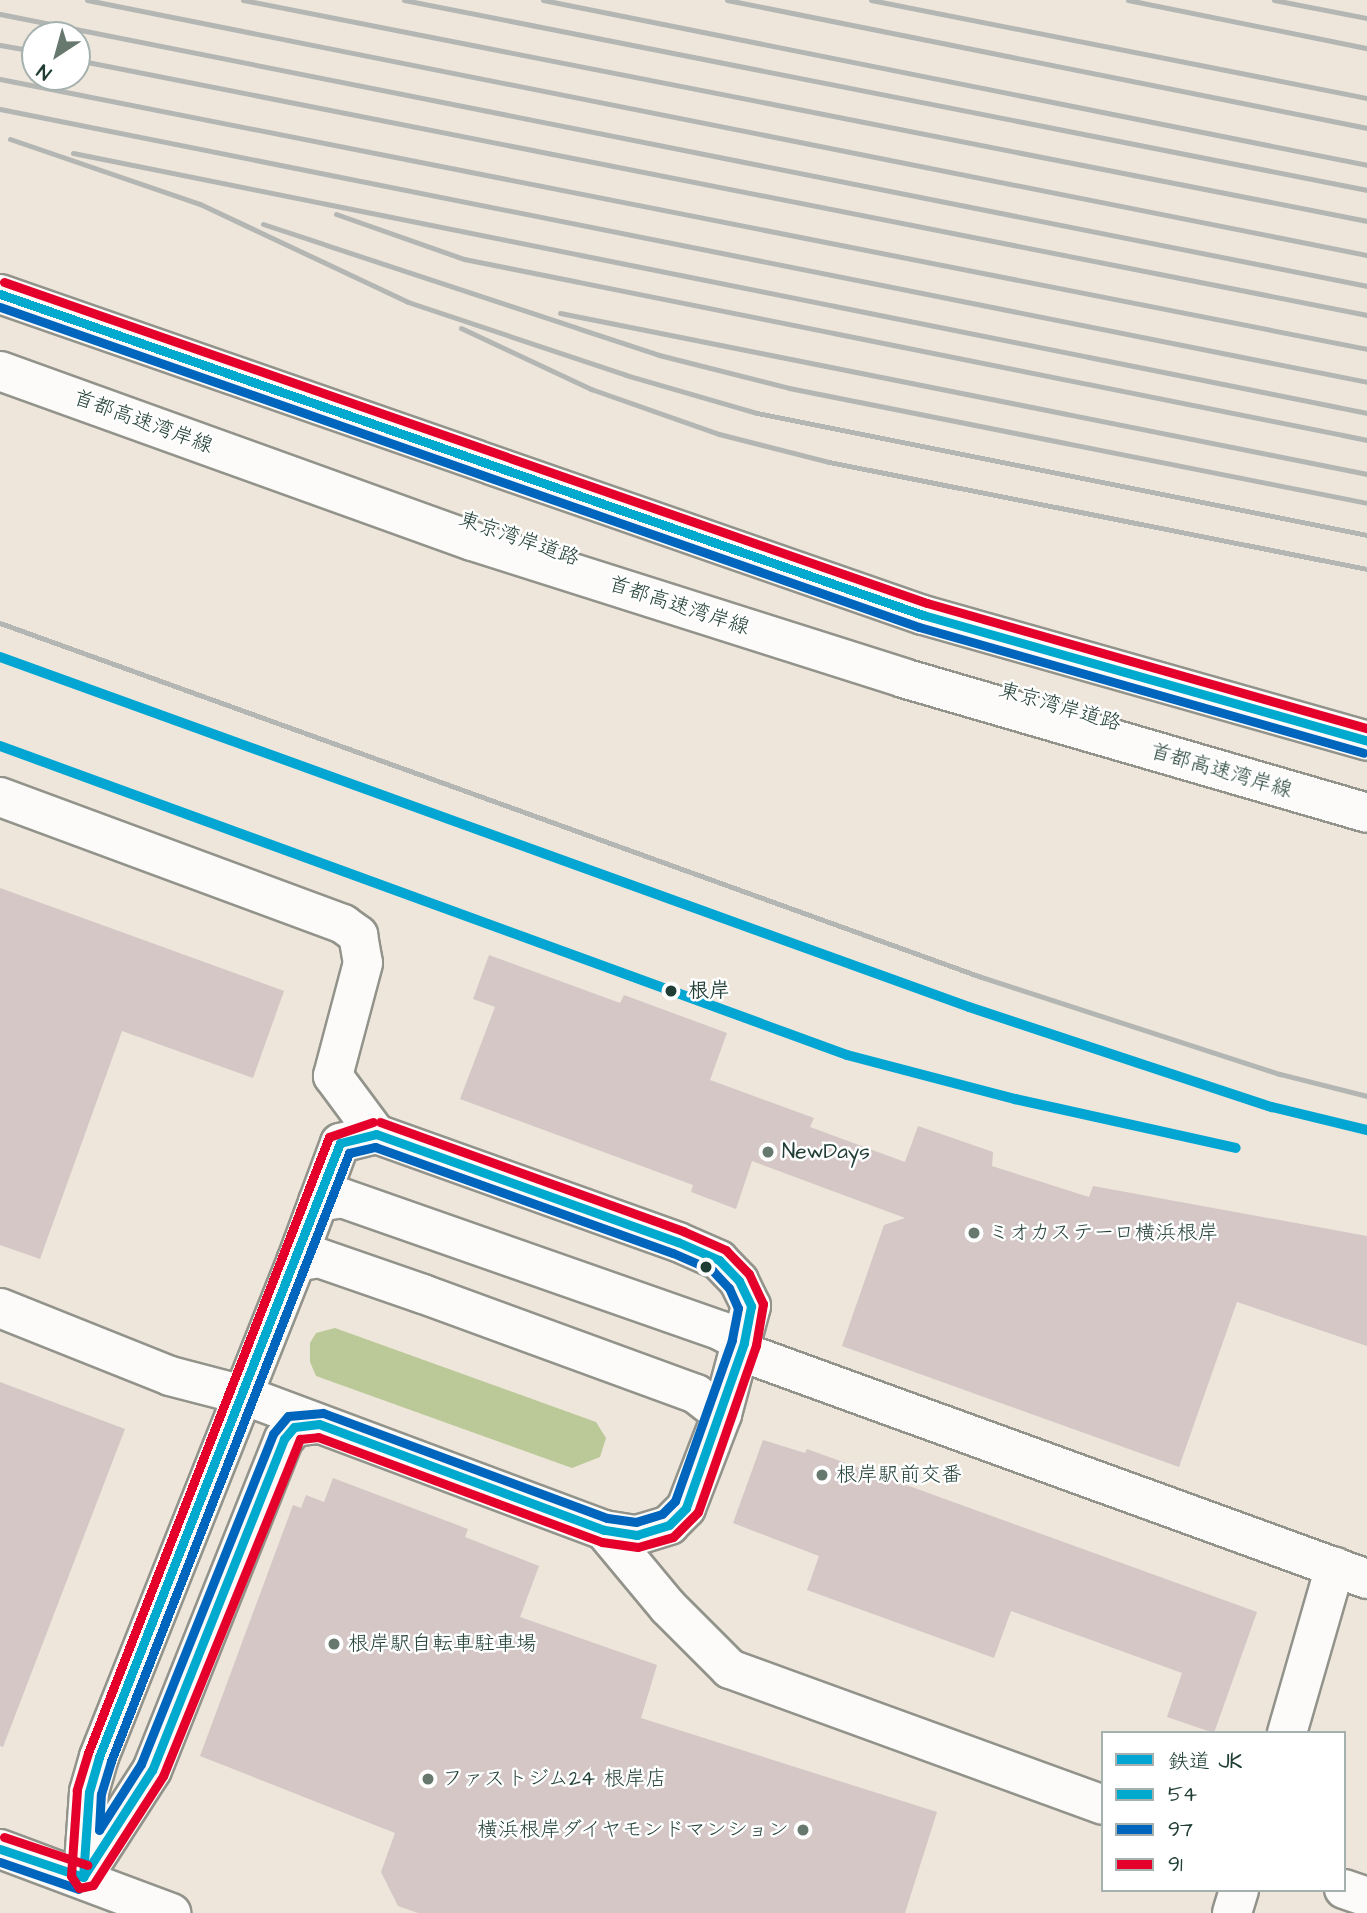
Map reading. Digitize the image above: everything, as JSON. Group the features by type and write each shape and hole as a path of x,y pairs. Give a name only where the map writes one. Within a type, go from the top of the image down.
{"main road":[{"path":"0,273 271,374 931,594 1367,720"},
{"path":"0,294 923,615 1367,741"},
{"name":"東京湾岸道路","path":"0,356 283,459 649,583 1075,713 1367,795"},
{"name":"首都高速湾岸線","path":"0,371 472,541 903,678 1367,813"},
{"path":"0,797 343,924 358,935 363,963 333,1076 376,1134 719,1260 740,1281 751,1306 743,1348 722,1414 686,1508 669,1525 637,1535 604,1530 243,1395 170,1376 0,1308"},
{"path":"83,1877 89,1791 99,1757 296,1262 340,1143 376,1134"},
{"path":"318,1202 342,1198 721,1331 743,1348 1351,1573 1288,1731"},
{"path":"296,1262 319,1258 423,1294 696,1394 722,1414"},
{"path":"83,1877 152,1770 284,1438 294,1427 319,1424"},
{"path":"604,1530 668,1607 730,1669 1101,1804"},
{"path":"0,1849 83,1877 171,1913"},
{"path":"1346,1890 1367,1897"},
{"path":"1231,1913 1238,1892"}],"green space":[{"path":"335,1328 596,1422 606,1438 600,1457 572,1468 316,1376 310,1362 310,1343 316,1333"}],"building":[{"path":"0,888 284,991 253,1078 122,1031 40,1259 0,1245"},
{"path":"489,955 620,1003 624,995 727,1033 710,1080 814,1118 810,1127 905,1162 918,1126 993,1152 992,1166 1089,1197 1093,1186 1367,1236 1367,1346 1237,1302 1179,1467 842,1346 884,1225 905,1218 752,1161 736,1209 691,1192 693,1185 460,1099 495,1007 473,999"},
{"path":"0,1382 125,1429 3,1747 0,1746"},
{"path":"763,1440 805,1453 807,1449 1257,1612 1215,1731 1208,1731 1167,1717 1182,1673 1011,1611 994,1658 807,1590 819,1556 733,1523"},
{"path":"333,1478 468,1529 465,1537 539,1566 520,1617 657,1665 641,1718 937,1812 905,1913 418,1913 398,1906 381,1872 395,1833 200,1756 293,1505 301,1508 306,1495 324,1502"}],"railway":[{"path":"87,0 1367,255"},
{"path":"243,0 1367,221"},
{"path":"404,0 1367,190"},
{"path":"543,0 1367,165"},
{"path":"727,0 1367,128"},
{"path":"871,0 1367,98"},
{"path":"1128,0 1367,48"},
{"path":"1274,0 1367,18"},
{"path":"0,14 1367,286"},
{"path":"0,45 21,49"},
{"path":"91,63 1367,315"},
{"path":"0,79 1367,349"},
{"path":"0,109 1367,382"},
{"path":"10,139 200,204 408,302 626,375 757,413 1367,535"},
{"path":"73,153 1367,413"},
{"path":"336,214 464,259 1367,440"},
{"path":"263,224 659,355 789,388 1367,503"},
{"path":"560,313 1367,474"},
{"path":"461,328 591,389 719,434 829,462 1367,569"},
{"path":"0,623 981,977 1280,1074 1367,1096"}],"rail line":[{"name":"JK","path":"0,657 969,1007 1272,1107 1367,1130"},
{"name":"JK","path":"0,746 847,1055 1015,1099 1236,1148"}],"transit line":[{"name":"91","path":"4,282 927,603 1367,728"},
{"name":"54","path":"0,294 923,615 1367,741"},
{"name":"97","path":"0,307 919,627 1364,753"},
{"name":"91","path":"373,1122 329,1137 88,1753 77,1790 71,1876 79,1888 93,1885 163,1776 300,1439 318,1437 602,1542 638,1547 673,1537 698,1512 756,1345 763,1304 749,1274 726,1250 683,1231 380,1122"},
{"name":"54","path":"376,1134 678,1242 719,1260 739,1281 751,1306 744,1343 686,1508 669,1525 637,1535 604,1530 319,1424 294,1427 284,1439 152,1770 83,1877 89,1792 99,1757 340,1143 376,1134"},
{"name":"97","path":"375,1147 673,1253 712,1270 729,1288 738,1308 732,1340 675,1501 662,1514 636,1522 607,1518 323,1413 288,1416 273,1434 141,1764 99,1830 101,1794 111,1761 349,1153 375,1147"},
{"name":"91","path":"4,1837 87,1865"},
{"name":"54","path":"0,1849 83,1877"},
{"name":"97","path":"0,1862 79,1889"}],"place":[{"name":"根岸","path":"671,991"},
{"name":"NewDays","path":"768,1152"},
{"name":"ミオカステーロ横浜根岸","path":"974,1233"},
{"name":"根岸駅前交番","path":"822,1475"},
{"name":"根岸駅自転車駐車場","path":"334,1644"},
{"name":"ファストジム24 根岸店","path":"428,1779"},
{"name":"横浜根岸ダイヤモンドマンション","path":"803,1830"}]}
